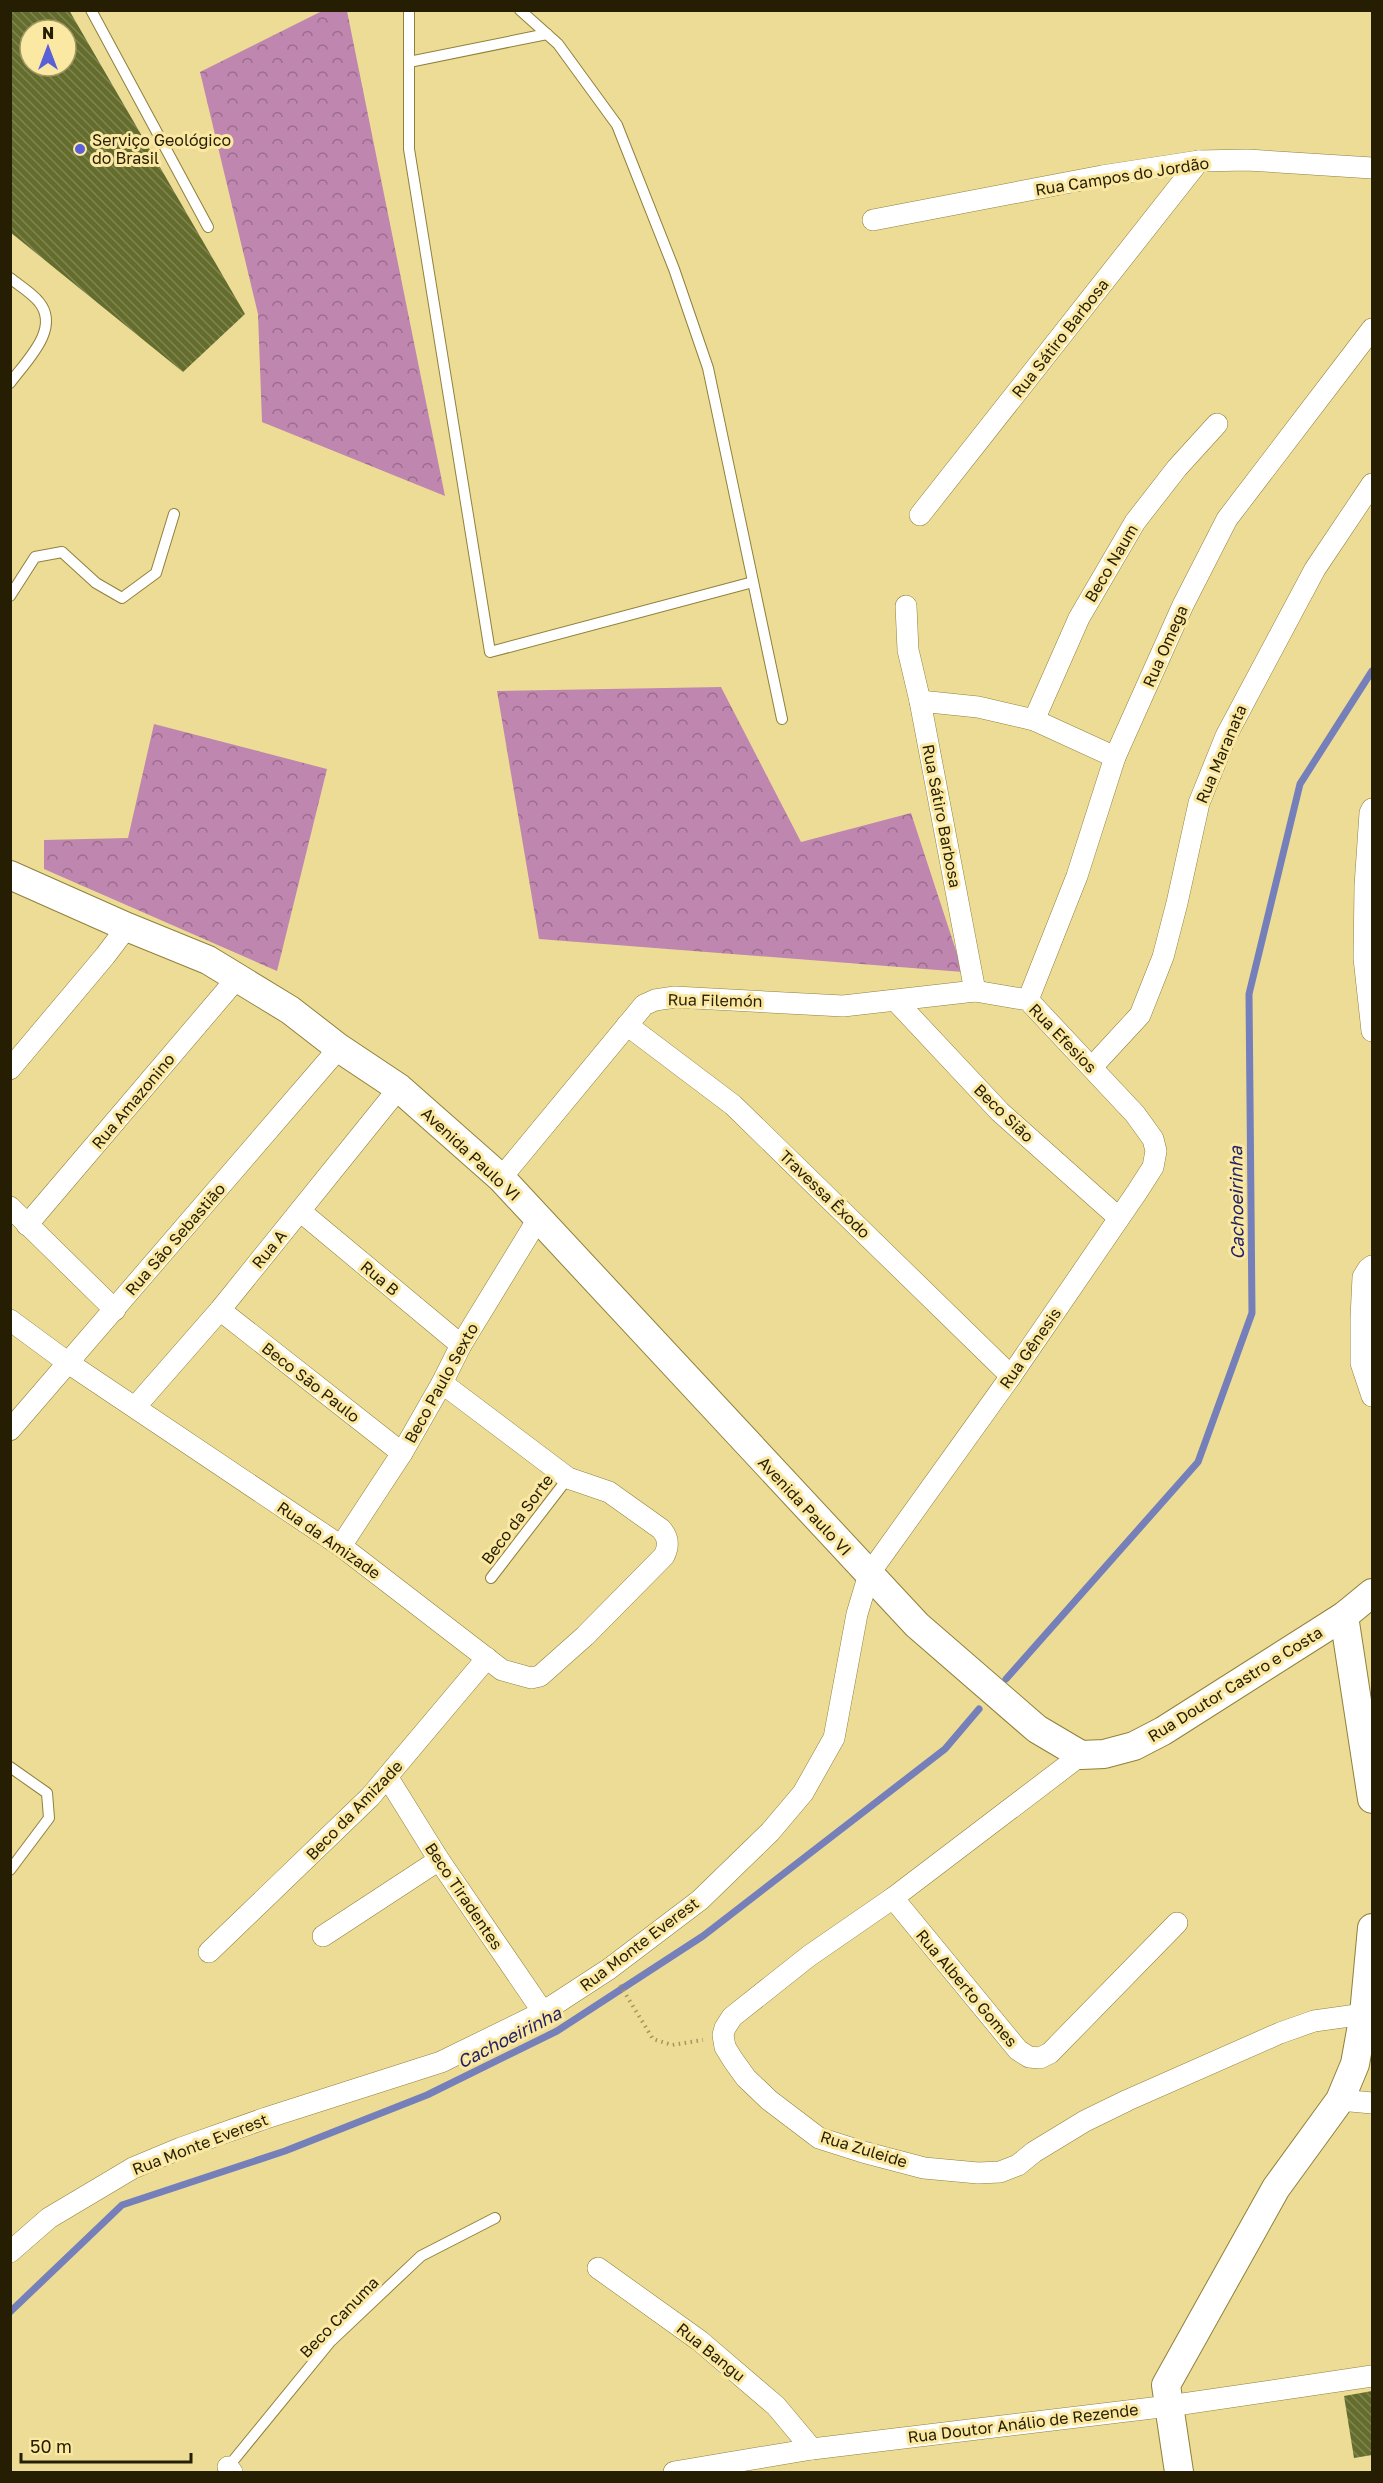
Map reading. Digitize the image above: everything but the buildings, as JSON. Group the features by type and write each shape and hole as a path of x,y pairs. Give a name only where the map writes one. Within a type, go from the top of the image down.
{"street":[{"name":"Rua Campos do Jordão","path":"873,220 1199,161 1247,160 1372,168"},
{"name":"Rua Sátiro Barbosa","path":"920,515 1199,161"},
{"name":"Rua Omega","path":"1028,1000 1077,876 1114,757 1183,605 1227,519 1372,329"},
{"name":"Beco Naum","path":"1034,720 1079,618 1135,522 1177,468 1217,424"},
{"name":"Rua Maranata","path":"1092,1067 1140,1015 1163,957 1172,925 1199,803 1226,736 1315,569 1372,484"},
{"name":"Rua Sátiro Barbosa","path":"906,606 908,650 920,701 975,991"},
{"path":"920,701 978,707 1034,720 1114,757"},
{"path":"1372,812 1365,886 1364,958 1372,1028"},
{"name":"Avenida Paulo VI","path":"10,875 208,960 290,1010 339,1048 399,1088 501,1178 869,1574"},
{"path":"10,1069 127,927"},
{"name":"Rua Amazonino","path":"27,1224 238,977"},
{"name":"Rua Efesios","path":"975,991 1028,1000 1135,1114"},
{"name":"Rua Filemón","path":"501,1178 644,1005 655,1000 675,997 843,1006 975,991"},
{"name":"Beco Sião","path":"896,1001 1000,1112 1119,1218"},
{"name":"Travessa Êxodo","path":"627,1025 733,1105 1011,1376"},
{"name":"Rua São Sebastião","path":"10,1430 339,1048"},
{"name":"Rua A","path":"136,1406 220,1310 399,1088"},
{"name":"Rua Gênesis","path":"869,1574 1011,1376 1153,1167 1156,1151 1153,1139 1135,1114"},
{"path":"10,1207 115,1310"},
{"name":"Rua B","path":"300,1211 460,1345"},
{"name":"Beco Paulo Sexto","path":"341,1546 402,1453 442,1383 460,1345 538,1219"},
{"path":"1372,1266 1363,1277 1361,1318 1361,1363 1372,1396"},
{"name":"Beco São Paulo","path":"220,1310 402,1453"},
{"name":"Rua da Amizade","path":"10,1320 67,1362 136,1406 341,1546 502,1670 531,1678 540,1676 585,1636 664,1556 668,1542 662,1529 609,1492 568,1478"},
{"path":"442,1383 568,1478"},
{"path":"723,2035 732,2017 809,1956 893,1898 1081,1755 1037,1729 917,1625 869,1574"},
{"name":"Rua Monte Everest","path":"10,2252 49,2218 133,2168 181,2148 266,2118 441,2062 543,2012 609,1969 700,1900 770,1832 803,1793 834,1738 857,1614 869,1574"},
{"name":"Rua Doutor Castro e Costa","path":"1081,1755 1104,1754 1134,1746 1163,1731 1344,1616 1372,1593"},
{"path":"1344,1616 1372,1799"},
{"name":"Beco da Amizade","path":"210,1952 388,1778 487,1658"},
{"name":"Beco Tiradentes","path":"388,1778 439,1860 543,2012"},
{"path":"323,1936 439,1860"},
{"name":"Rua Alberto Gomes","path":"893,1898 1018,2050 1029,2057 1040,2058 1050,2053 1177,1923"},
{"path":"1179,2472 1166,2385 1270,2198 1340,2100 1355,2064 1364,2014 1372,1928"},
{"name":"Rua Zuleide","path":"723,2035 725,2047 746,2078 769,2100 819,2138 924,2168 1000,2172 1018,2165 1034,2152 1085,2121 1215,2060 1314,2021 1364,2014"},
{"path":"1340,2100 1372,2103"},
{"name":"Rua Bangu","path":"598,2268 709,2348 776,2406 812,2449"},
{"name":"Rua Doutor Análio de Rezende","path":"674,2472 812,2449 1169,2406 1372,2376"}],"lane":[{"path":"91,10 208,227"},
{"path":"408,10 408,149 490,652 753,582"},
{"path":"520,10 558,44 617,126 674,269 708,368 782,719"},
{"path":"408,62 547,34"},
{"path":"10,278 40,303 47,322 42,337 10,383"},
{"path":"10,596 35,557 62,552 96,583 122,598 156,573 174,514"},
{"name":"Beco da Sorte","path":"491,1578 568,1478"},
{"path":"10,1767 47,1793 49,1818 10,1870"},
{"name":"Beco Canuma","path":"230,2470 330,2342 421,2256 495,2218"}],"path":[{"path":"624,1991 653,2039 672,2045 723,2035"}],"green space":[{"path":"324,10 347,11 445,496 262,422 258,314 200,72"},
{"path":"721,687 801,842 911,813 963,972 539,939 497,691"},
{"path":"154,724 327,769 277,971 44,869 44,840 128,838"}],"waterway":[{"name":"Cachoeirinha","path":"1006,1679 1198,1462 1252,1313 1249,994 1300,784 1372,671"},
{"name":"Cachoeirinha","path":"10,2312 122,2205 285,2151 427,2095 557,2031 703,1936 945,1749 979,1709"}],"place":[{"name":"Serviço Geológico do Brasil","path":"80,149"}]}
